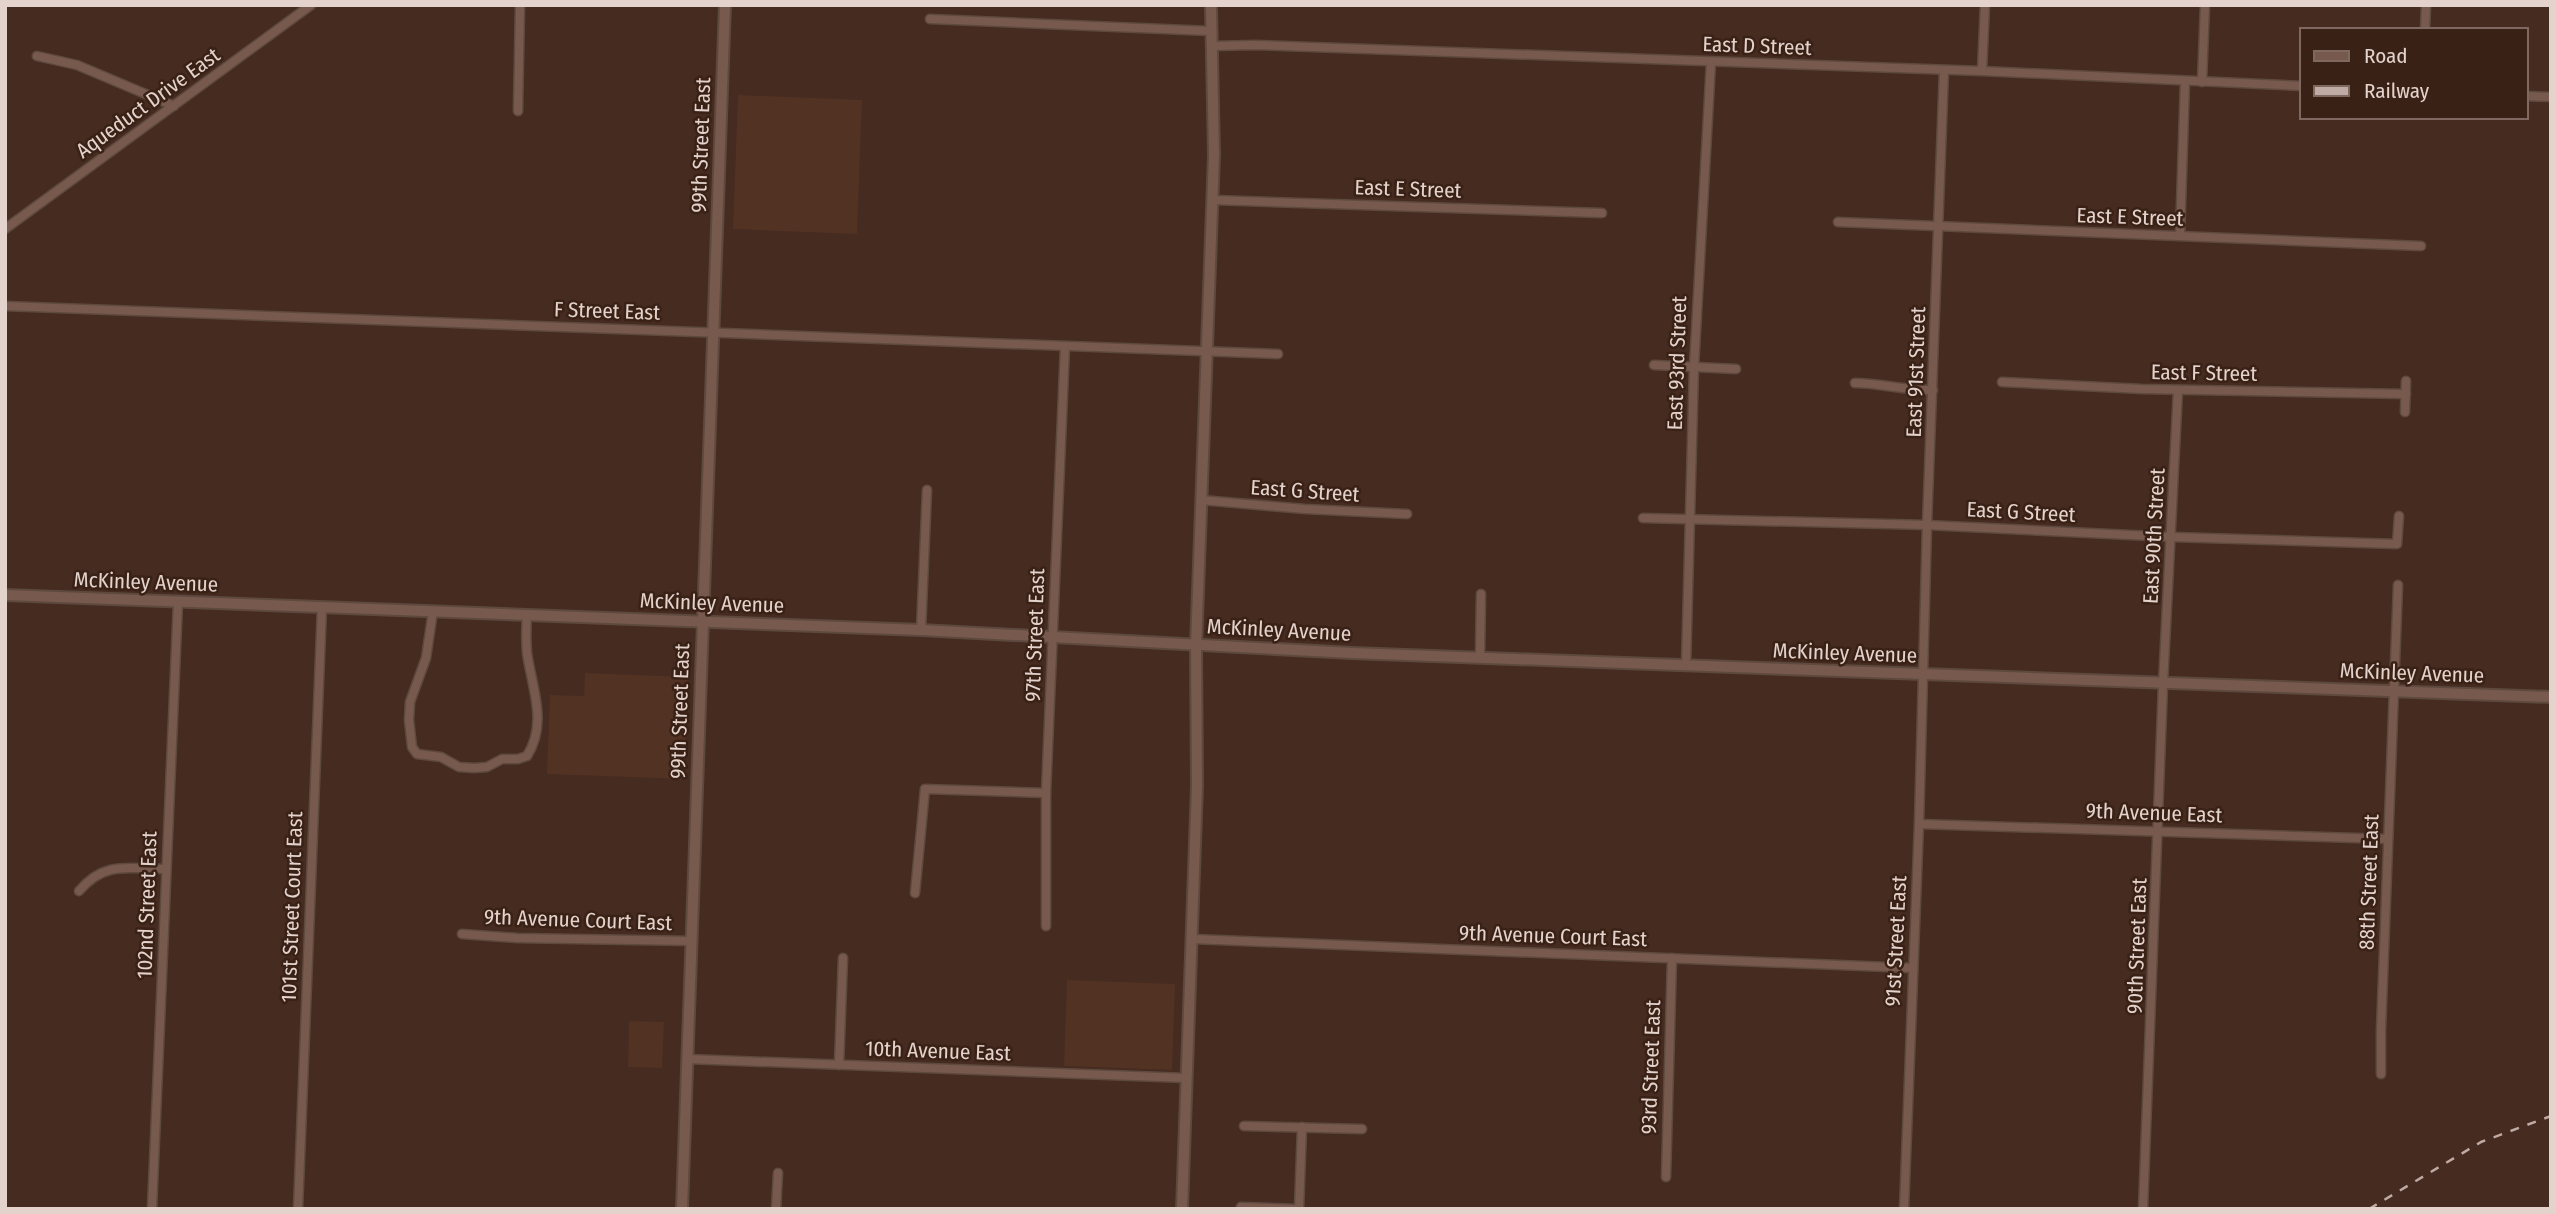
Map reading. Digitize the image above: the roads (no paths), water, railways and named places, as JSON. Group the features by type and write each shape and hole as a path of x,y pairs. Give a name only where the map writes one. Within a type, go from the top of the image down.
{"street":[{"name":"Aqueduct Drive East","path":"5,229 311,5"},
{"path":"518,111 520,5"},
{"name":"99th Street East","path":"682,1209 725,5"},
{"path":"1182,1209 1197,786 1196,646 1213,200 1211,5"},
{"path":"1982,71 1984,5"},
{"path":"2202,82 2205,5"},
{"path":"2425,28 2426,5"},
{"path":"930,19 1210,31"},
{"name":"East D Street","path":"1211,46 1255,45 1982,71 2300,86"},
{"path":"37,56 78,65 174,106"},
{"name":"East 93rd Street","path":"1686,666 1694,367 1711,62"},
{"name":"East 91st Street","path":"1923,676 1944,70"},
{"path":"2180,236 2185,81"},
{"path":"2528,96 2551,97"},
{"name":"East E Street","path":"1213,200 1602,213"},
{"name":"East E Street","path":"1838,222 2421,246"},
{"name":"F Street East","path":"5,306 1207,352"},
{"name":"97th Street East","path":"1046,926 1046,793 1065,346"},
{"path":"1207,352 1278,354"},
{"path":"1654,365 1736,369"},
{"path":"2405,412 2406,381"},
{"name":"East F Street","path":"2002,382 2178,390 2406,394"},
{"path":"1855,383 1933,390"},
{"name":"East 90th Street","path":"2162,684 2178,390"},
{"path":"921,630 927,490"},
{"name":"East G Street","path":"1201,500 1407,514"},
{"name":"East G Street","path":"1643,518 1927,525 2397,544 2399,516"},
{"name":"88th Street East","path":"2381,1074 2398,585"},
{"name":"McKinley Avenue","path":"5,594 921,630 1196,646 1923,676 2551,697"},
{"path":"1480,656 1481,594"},
{"name":"102nd Street East","path":"152,1209 178,602"},
{"name":"101st Street Court East","path":"298,1209 322,607"},
{"path":"433,611 428,651 410,702 412,747 417,754 441,757 459,767 474,768 527,756 536,738 538,704 527,651 527,615"},
{"name":"91st Street East","path":"1904,1209 1923,676"},
{"name":"90th Street East","path":"2143,1209 2159,830 2162,684"},
{"path":"915,893 925,789 1046,793"},
{"name":"9th Avenue East","path":"1919,824 2388,839"},
{"path":"79,891 96,873 110,869 166,870"},
{"name":"9th Avenue Court East","path":"462,933 517,938 692,941"},
{"name":"9th Avenue Court East","path":"1192,939 1912,968"},
{"path":"839,1065 843,958"},
{"name":"93rd Street East","path":"1666,1177 1672,958"},
{"name":"10th Avenue East","path":"688,1059 1187,1078"},
{"path":"1244,1126 1362,1129"},
{"path":"1241,1207 1298,1209 1302,1128"},
{"path":"776,1209 778,1173"}],"railway":[{"path":"2369,1209 2481,1142 2551,1116"}]}
